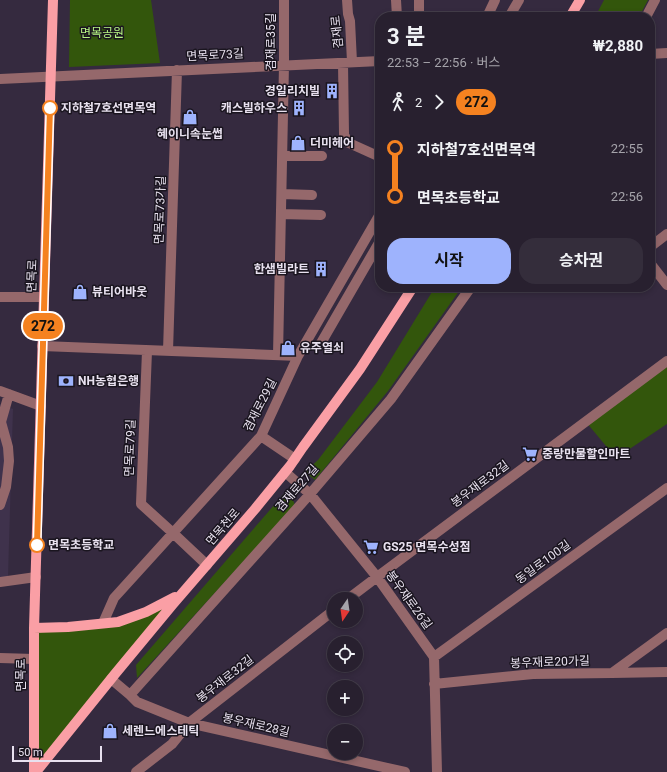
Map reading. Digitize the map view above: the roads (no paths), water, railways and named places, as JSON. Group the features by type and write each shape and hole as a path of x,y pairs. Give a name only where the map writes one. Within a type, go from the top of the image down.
{"main road":[{"name":"면목로","path":"35,772 34,628 53,0"},
{"path":"573,12 580,0"},
{"name":"면목천로","path":"35,772 285,472 360,369 410,292"},
{"path":"34,628 118,622 146,612 181,595"}],"street":[{"name":"겸재로35길","path":"278,355 282,194 284,0"},
{"name":"겸재로","path":"347,0 350,21 348,63"},
{"path":"396,0 397,12"},
{"path":"419,0 419,12"},
{"path":"489,12 495,0"},
{"path":"512,12 518,0"},
{"path":"649,12 656,0"},
{"path":"655,54 667,53"},
{"name":"면목로73길","path":"0,79 375,61"},
{"path":"348,63 344,137 349,142 375,155"},
{"name":"면목로73가길","path":"168,351 177,70"},
{"path":"282,156 322,156"},
{"path":"282,194 312,195"},
{"path":"281,214 321,215"},
{"name":"겸재로29길","path":"103,623 114,598 262,436 298,356 375,228"},
{"path":"655,242 667,234"},
{"path":"321,343 375,250"},
{"path":"655,269 667,285"},
{"name":"겸재로27길","path":"130,695 310,494 391,399 467,292"},
{"path":"0,297 44,298"},
{"path":"42,346 298,356"},
{"name":"면목로79길","path":"147,350 141,504 173,533"},
{"name":"봉우재로32길","path":"357,592 667,361"},
{"path":"0,505 6,487 9,461 8,447 1,422 5,393 41,406"},
{"path":"262,436 295,459"},
{"name":"봉우재로26길","path":"285,472 310,494 376,577 434,657"},
{"name":"동일로100길","path":"434,657 667,488"},
{"path":"173,533 207,565"},
{"path":"0,582 36,577"},
{"name":"봉우재로32길","path":"136,772 172,744 190,723 327,615"},
{"path":"612,674 667,633"},
{"path":"434,657 437,772"},
{"path":"0,658 34,659"},
{"name":"봉우재로20가길","path":"434,684 533,674 667,672"},
{"name":"봉우재로28길","path":"111,679 137,702 190,723 406,772"}],"place":[{"name":"경일리치빌","path":"332,91"},
{"name":"지하철7호선면목역","path":"50,108"},
{"name":"캐스빌하우스","path":"299,108"},
{"name":"혜이니속눈썹","path":"190,117"},
{"name":"더미헤어","path":"298,143"},
{"name":"한샘빌라트","path":"321,269"},
{"name":"뷰티어바웃","path":"80,292"},
{"name":"유주열쇠","path":"288,348"},
{"name":"NH농협은행","path":"66,381"},
{"name":"중랑만물할인마트","path":"530,454"},
{"name":"면목초등학교","path":"37,545"},
{"name":"GS25 면목수성점","path":"371,547"},
{"name":"세렌느에스테틱","path":"110,731"}],"park label":[{"name":"면목공원","path":"102,33"}]}
